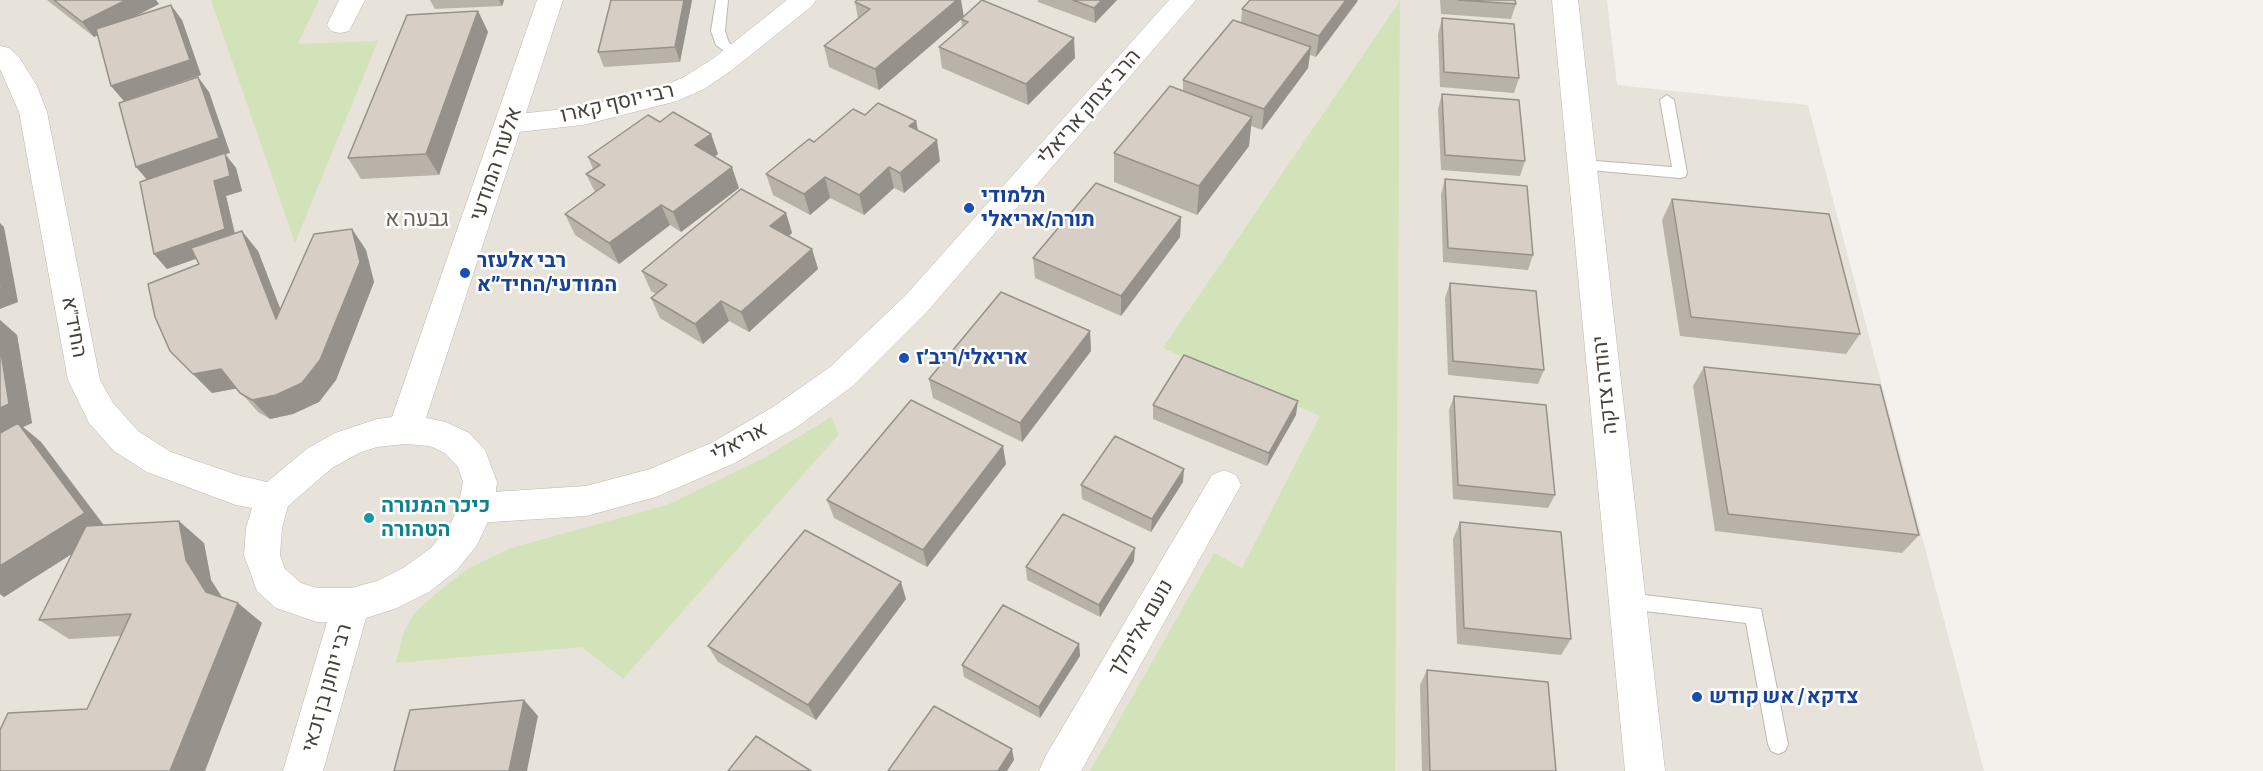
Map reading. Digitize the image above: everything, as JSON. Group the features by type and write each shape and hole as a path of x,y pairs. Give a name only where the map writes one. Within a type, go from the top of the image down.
{"street":[{"path":"340,25 352,0"},
{"name":"אלעזר המודעי","path":"405,430 550,0"},
{"name":"רבי יוסף קארו","path":"509,124 583,116 667,95 694,83 736,54 803,0"},
{"name":"הרב יצחק אריאלי","path":"948,268 1183,0"},
{"name":"יהודה צדקה","path":"1565,0 1646,771"},
{"name":"החיד\"א","path":"0,54 10,63 23,86 33,112 84,380 101,413 126,441 159,462 236,490 273,498"},
{"name":"אריאלי","path":"476,508 586,501 656,482 723,453 785,417 842,376 915,305 948,268"},
{"path":"405,430 434,432 457,443 473,460 480,482 476,508 465,534 444,559 425,573 384,596 351,605 317,605 289,596 270,579 262,555 264,528 273,498 320,458 347,443 377,433 405,430"},
{"name":"נועם אלימלך","path":"1059,771 1224,486"},
{"name":"רבי יוחנן בן זכאי","path":"303,771 351,605"}],"lane":[{"path":"722,0 718,31 723,45 736,54"},
{"path":"1583,165 1680,174 1666,100"},
{"path":"1628,601 1754,615 1778,744"}],"shaded area":[{"path":"0,0 1607,0 1617,85 1808,105 1984,771 0,771"}],"green space":[{"path":"211,0 319,0 298,44 378,41 295,243"},
{"path":"1400,1 1395,771 1090,771 1214,553 1242,568 1320,416 1163,348"},
{"path":"831,417 839,434 623,679 582,647 396,663 403,634 413,615 434,595 469,568 511,548 667,505 764,458"}],"building":[{"path":"54,0 126,0 82,22"},
{"path":"611,0 684,0 675,47 598,52"},
{"path":"857,0 957,0 875,69 824,46 870,9 855,2"},
{"path":"982,0 1074,38 1026,84 939,47 968,22 961,19"},
{"path":"1073,0 1102,0 1094,8"},
{"path":"1250,0 1346,0 1319,36 1242,9"},
{"path":"1458,0 1515,0 1516,4"},
{"path":"171,5 190,60 111,86 96,29"},
{"path":"478,11 426,154 348,158 407,15"},
{"path":"1442,18 1514,24 1519,78 1444,72"},
{"path":"1233,20 1311,47 1264,109 1183,80"},
{"path":"198,77 219,138 136,167 119,103"},
{"path":"1170,86 1252,117 1199,186 1114,153"},
{"path":"1442,94 1519,100 1525,161 1445,155"},
{"path":"878,103 916,121 909,126 937,140 900,173 889,167 859,195 825,177 804,194 766,174 809,139 814,142 853,109 865,115"},
{"path":"673,112 711,134 695,145 732,167 673,212 661,205 609,243 565,214 605,185 586,174 600,165 588,157 648,115 660,122"},
{"path":"225,153 230,176 214,181 225,229 154,254 140,182"},
{"path":"1445,179 1527,186 1533,255 1448,248"},
{"path":"1096,183 1181,217 1121,296 1033,258"},
{"path":"741,189 786,213 770,226 812,249 741,312 721,301 695,324 651,298 667,285 642,271"},
{"path":"1672,199 1829,214 1860,334 1691,317"},
{"path":"352,229 360,262 320,360 302,383 276,395 252,400 240,393 221,369 193,374 170,351 155,317 148,284 199,264 191,248 242,231 276,319 314,234"},
{"path":"1450,283 1536,291 1544,370 1453,361"},
{"path":"1001,292 1090,331 1020,423 929,379"},
{"path":"0,346 9,404 0,408"},
{"path":"1184,355 1298,401 1269,453 1153,405"},
{"path":"1704,367 1880,385 1919,535 1728,514"},
{"path":"1454,396 1546,405 1555,495 1458,485"},
{"path":"911,400 1003,446 923,550 827,500"},
{"path":"18,423 85,513 0,566 0,433"},
{"path":"1115,436 1184,469 1152,519 1081,485"},
{"path":"1063,514 1135,548 1099,605 1026,567"},
{"path":"179,521 186,560 206,592 238,603 170,771 0,771 0,730 8,713 87,709 131,614 39,620 86,526"},
{"path":"1460,522 1561,532 1571,639 1464,628"},
{"path":"805,530 901,582 808,705 708,646"},
{"path":"1003,605 1079,644 1039,707 962,665"},
{"path":"1427,670 1548,682 1556,771 1430,771"},
{"path":"524,700 509,771 394,771 410,710"},
{"path":"934,706 1012,749 998,771 888,771"},
{"path":"756,736 811,771 728,771"}],"place":[{"name":"תלמודי תורה/אריאלי","path":"969,208"},
{"name":"רבי אלעזר המודעי/החיד״א","path":"465,273"},
{"name":"אריאלי/ריב׳ז","path":"904,358"},
{"name":"כיכר המנורה הטהורה","path":"369,518"},
{"name":"צדקא / אש קודש","path":"1697,697"}],"district":[{"name":"גבעה א","path":"417,219"}]}
